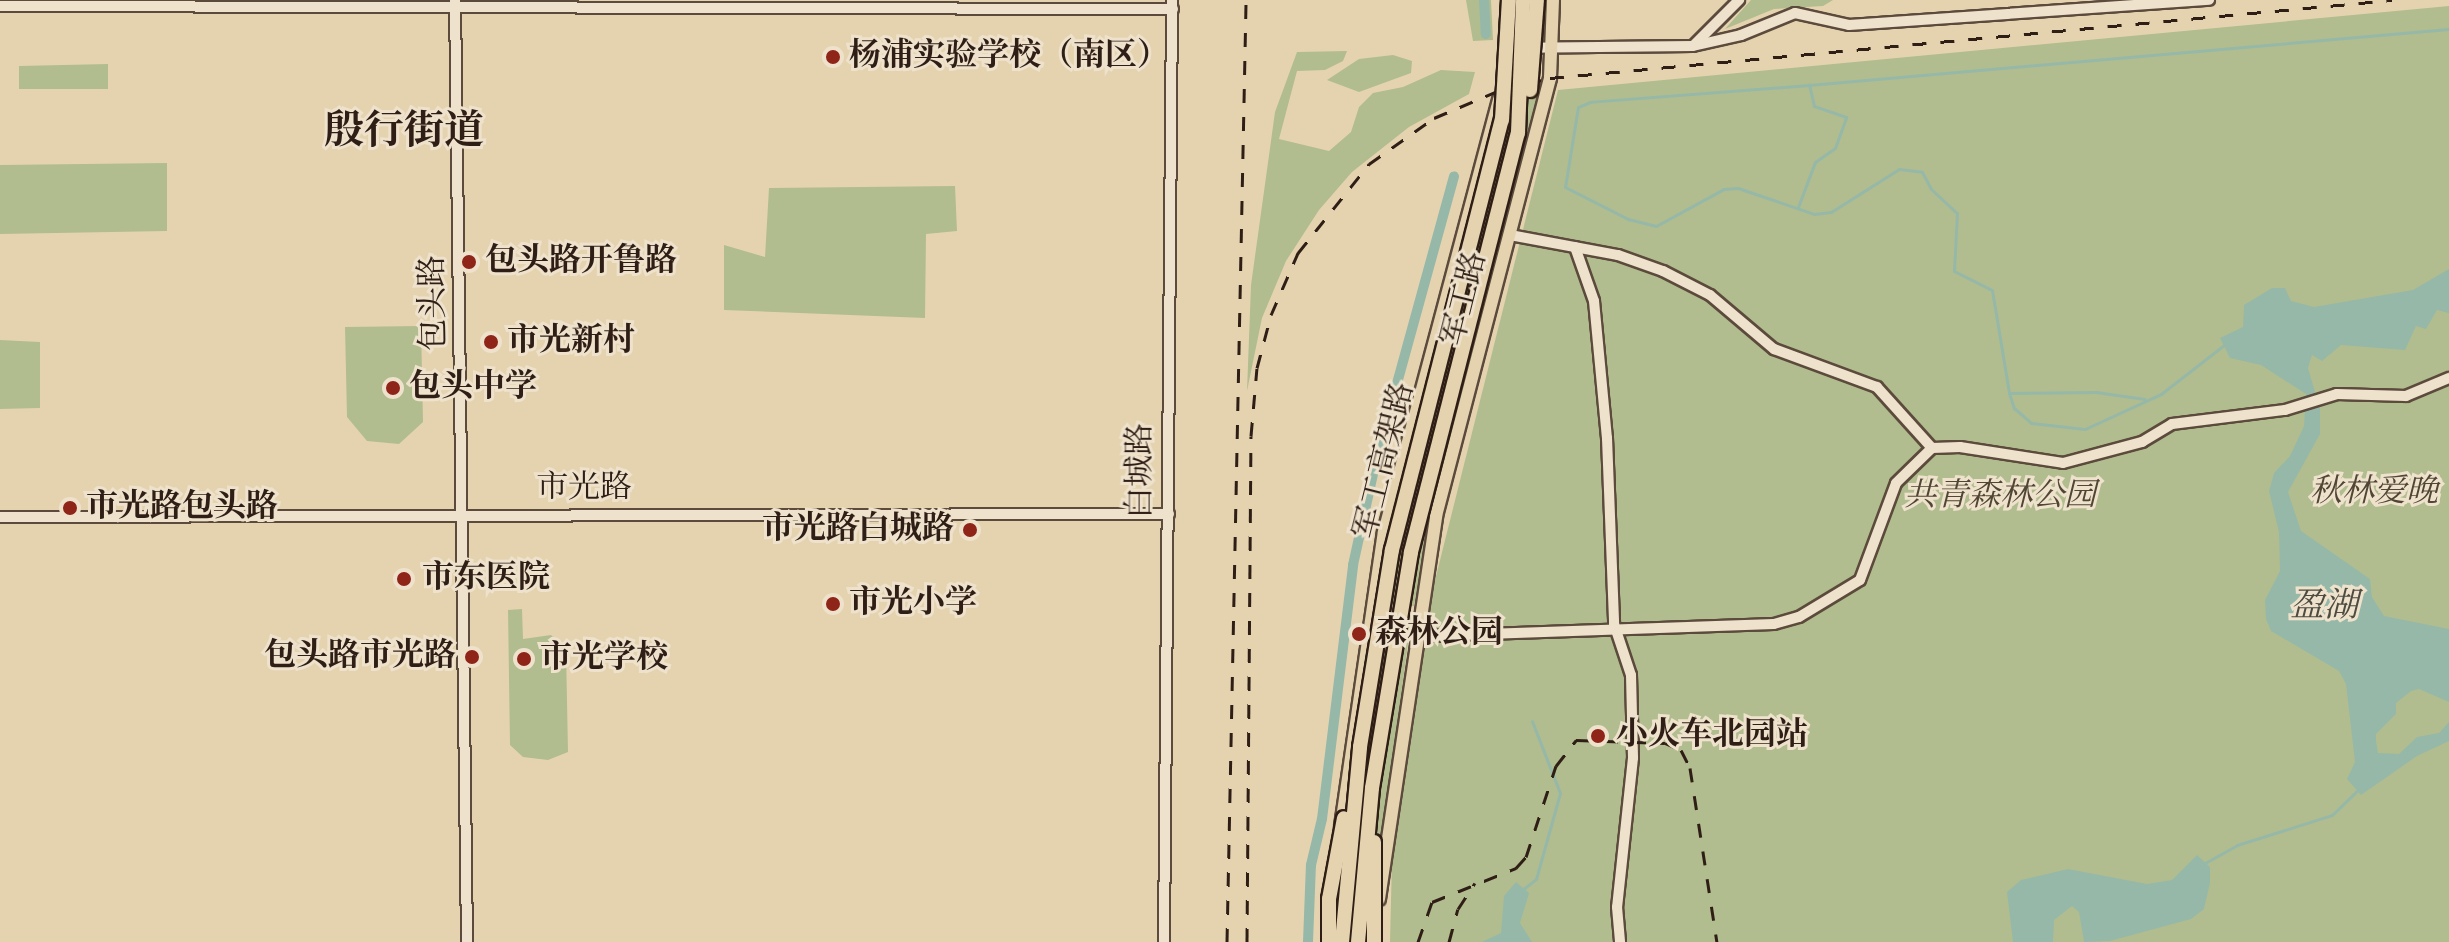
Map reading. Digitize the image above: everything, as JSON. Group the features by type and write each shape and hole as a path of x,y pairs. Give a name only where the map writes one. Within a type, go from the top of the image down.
{"highway":[{"name":"军工高架路","path":"1342,942 1360,747 1392,550 1502,120 1507,0"},
{"name":"军工高架路","path":"1358,942 1372,788 1411,552 1518,133 1523,0"},
{"path":"1518,133 1534,66 1537,0"},
{"path":"1331,942 1329,899 1360,747"},
{"path":"1372,788 1373,942"}],"main road":[{"name":"军工路","path":"1331,942 1349,759 1384,532 1491,135 1505,48 1507,0"},
{"name":"军工路","path":"1373,942 1436,516 1510,235 1553,52 1553,0"}],"street":[{"path":"1693,46 1739,0"},
{"path":"1505,48 1553,52 1693,46 1741,35 1795,13 1849,25 2209,0"},
{"path":"0,6 455,3 1172,5"},
{"name":"包头路","path":"455,3 467,942"},
{"name":"白城路","path":"1164,942 1172,5"},
{"path":"1510,235 1575,247 1663,271 1710,295 1774,349 1877,387 1932,448"},
{"path":"1575,247 1594,301 1607,438 1615,631 1631,675 1633,758 1618,937"},
{"path":"1429,636 1774,624 1832,598 1860,580 1896,483 1932,448 1960,447 2063,463 2142,442 2172,424 2285,410 2337,394 2406,396 2449,378"},
{"name":"市光路","path":"0,517 1169,514"}],"green space":[{"path":"1466,0 1491,0 1493,40 1473,41"},
{"path":"1751,0 1833,0 1823,6 1774,9 1725,29"},
{"name":"共青森林公园","path":"2449,6 2449,942 1390,942 1392,859 1423,628 1558,90"},
{"path":"1347,51 1343,61 1325,70 1297,71 1279,139 1329,151 1351,132 1359,107 1373,93 1403,87 1441,70 1475,72 1469,94 1409,127 1352,172 1319,210 1286,261 1262,318 1247,391 1251,285 1275,112 1297,52"},
{"path":"1393,55 1412,61 1411,73 1359,92 1327,80 1359,59"},
{"path":"108,64 108,89 19,89 19,66"},
{"path":"1539,90 1431,512 1414,606 1385,603 1510,98"},
{"path":"167,163 167,231 0,234 0,165"},
{"path":"955,186 957,231 926,234 925,318 724,310 724,245 765,257 769,188"},
{"path":"421,326 423,422 399,444 367,441 347,417 345,327"},
{"path":"0,340 40,342 40,408 0,409"},
{"path":"522,609 523,639 551,635 566,650 568,752 548,760 523,757 510,745 508,610"},
{"path":"1383,611 1412,615 1374,892 1348,888"}],"water":[{"name":"盈湖","path":"2449,269 2449,313 2437,310 2426,329 2416,326 2405,350 2341,345 2322,361 2312,355 2308,368 2320,409 2320,434 2288,492 2301,531 2370,579 2372,597 2384,616 2449,629 2449,702 2419,689 2411,691 2396,703 2396,714 2376,734 2376,741 2378,753 2399,754 2417,737 2439,733 2449,722 2449,741 2417,756 2361,795 2347,779 2355,762 2346,684 2339,671 2271,631 2266,619 2265,600 2280,571 2279,532 2269,491 2274,473 2290,456 2304,426 2306,394 2261,365 2230,358 2220,338 2243,327 2244,305 2272,288 2285,288 2291,301 2314,307 2413,290"},
{"path":"2197,855 2210,867 2210,883 2204,909 2191,919 2110,941 2084,942 2079,912 2072,906 2054,920 2053,942 2013,942 2007,892 2021,880 2068,869 2147,884 2172,880"},
{"path":"1516,882 1529,893 1520,923 1532,942 1482,942 1501,933 1504,896"}],"waterway":[{"path":"1484,0 1486,34"},
{"path":"1809,85 2449,29"},
{"path":"1798,207 1815,162 1835,148 1846,117 1814,106 1809,85 1590,102 1578,107 1565,187 1628,219 1656,226 1724,189 1738,188 1814,214 1831,212 1899,169 1922,172 1931,189 1957,213 1954,271 1992,290 2009,393 2014,408 2031,423 2085,429 2161,394 2224,345"},
{"path":"1308,942 1311,865 1322,819 1353,565 1377,456 1454,176"},
{"path":"2009,393 2096,392 2145,399"},
{"path":"1522,890 1536,879 1560,793 1532,721"},
{"path":"2205,863 2237,845 2332,815 2357,791"}],"railway":[{"path":"1227,942 1246,0"},
{"path":"1247,942 1251,436 1257,368 1271,315 1298,253 1369,164 1434,118 1500,90 1550,78 2392,0"},
{"path":"1418,942 1432,902 1516,868 1526,857 1556,766 1576,740 1665,743 1681,750 1690,768 1717,942"},
{"path":"1449,942 1458,909 1475,883"}],"place":[{"name":"杨浦实验学校（南区）","path":"833,57"},
{"name":"包头路开鲁路","path":"469,262"},
{"name":"市光新村","path":"491,342"},
{"name":"包头中学","path":"393,388"},
{"name":"市光路包头路","path":"70,508"},
{"name":"市光路白城路","path":"970,530"},
{"name":"市东医院","path":"404,579"},
{"name":"市光小学","path":"833,604"},
{"name":"森林公园","path":"1359,634"},
{"name":"包头路市光路","path":"472,657"},
{"name":"市光学校","path":"524,659"},
{"name":"小火车北园站","path":"1598,736"}],"district":[{"name":"殷行街道","path":"404,134"}],"park label":[{"name":"秋林爱晚","path":"2374,493"}]}
